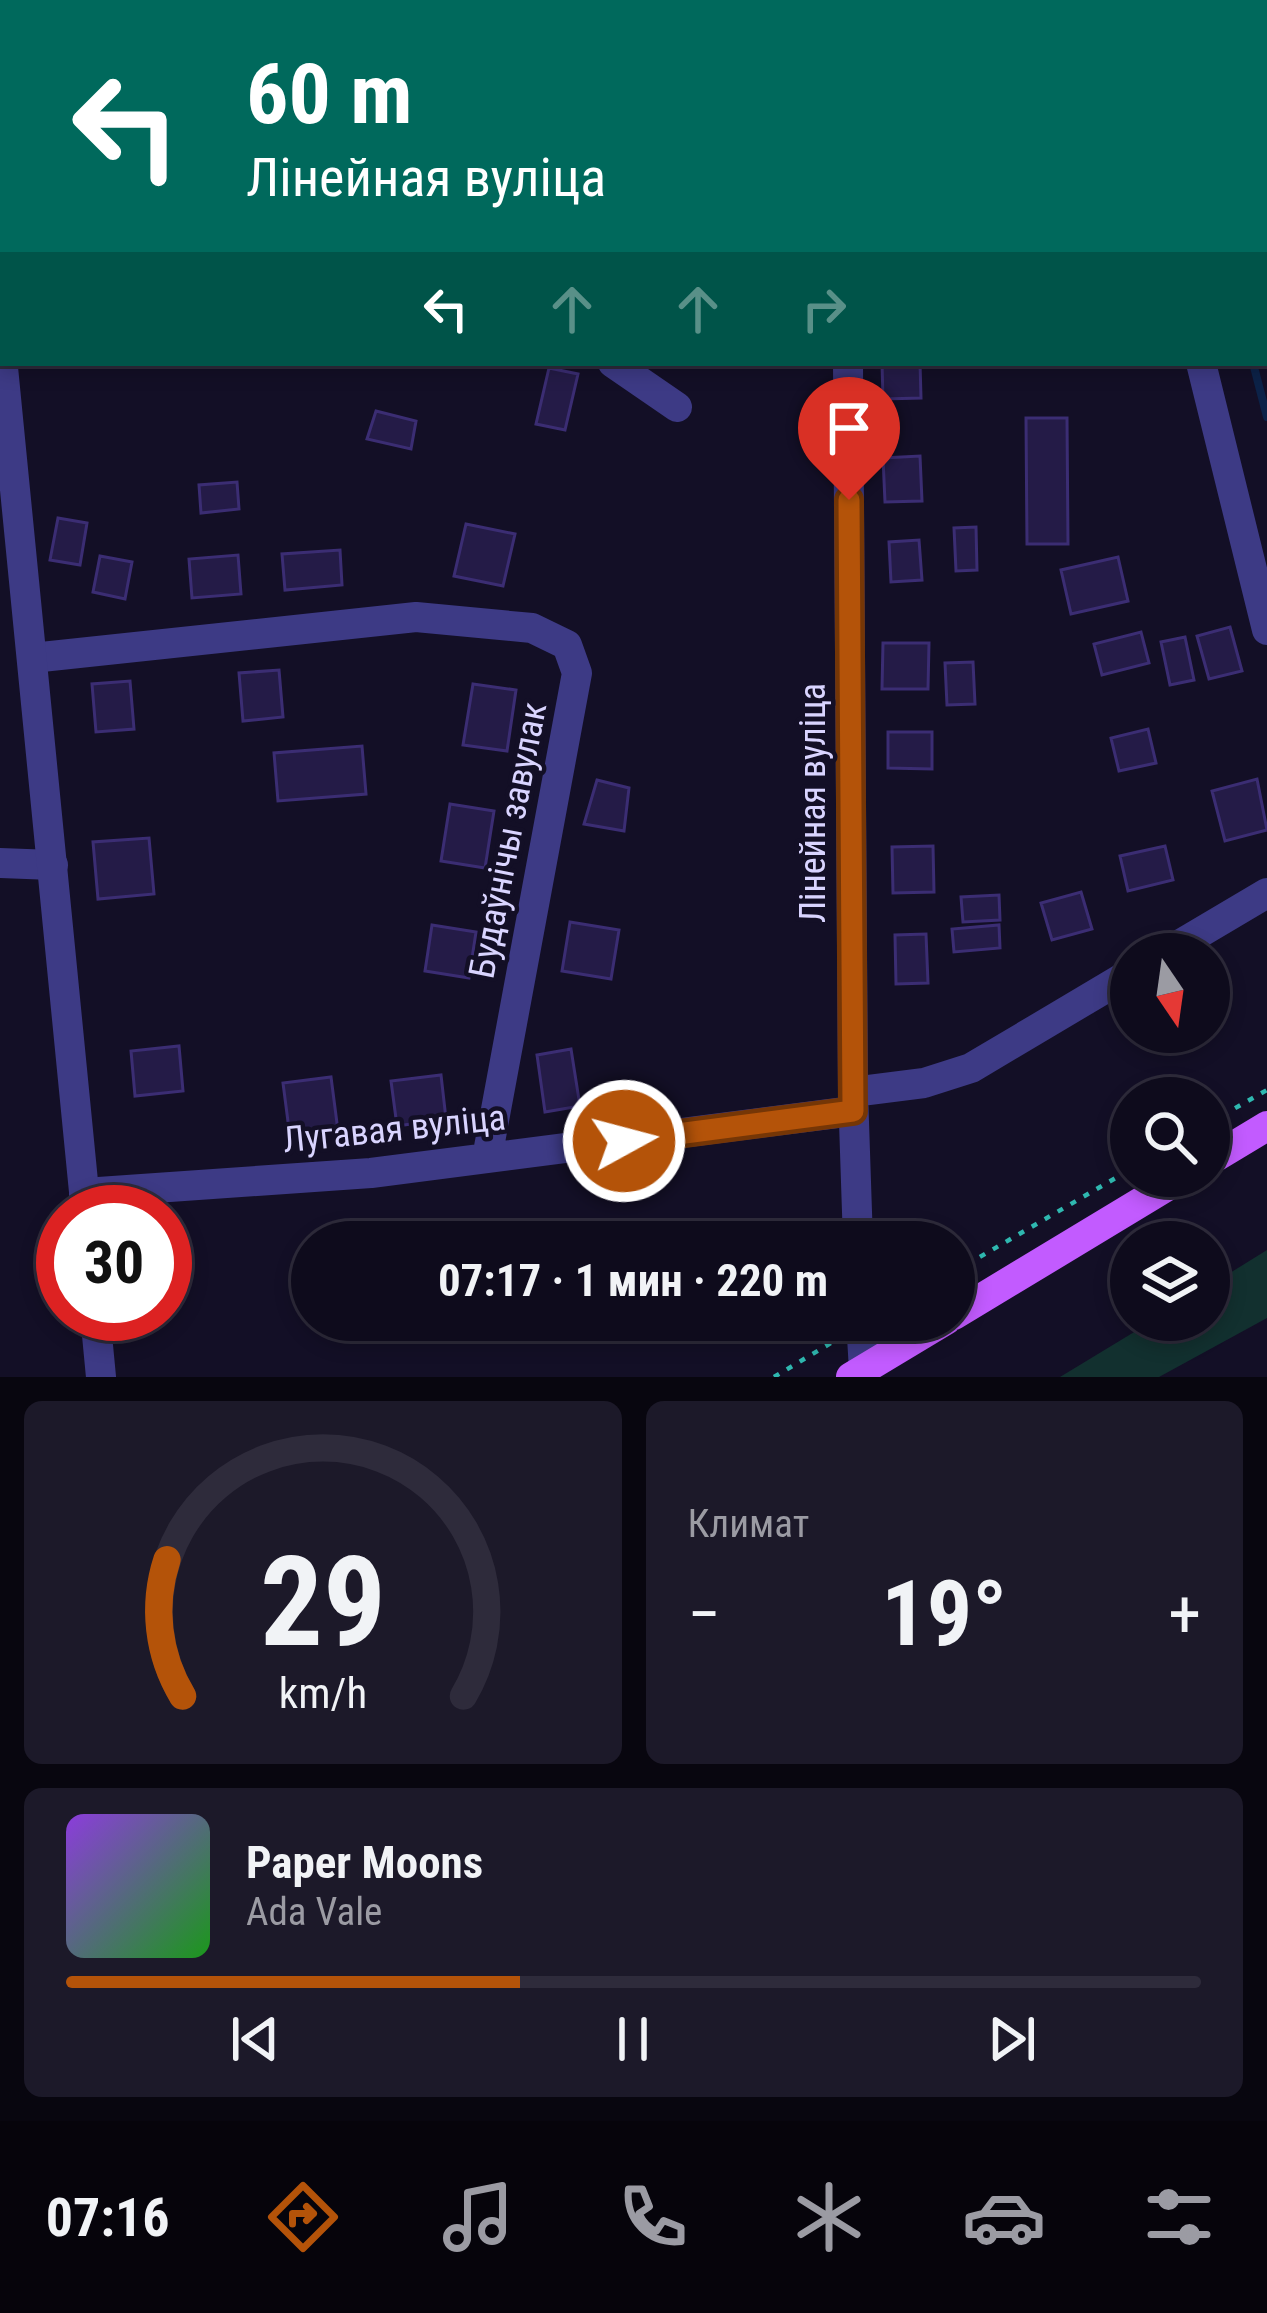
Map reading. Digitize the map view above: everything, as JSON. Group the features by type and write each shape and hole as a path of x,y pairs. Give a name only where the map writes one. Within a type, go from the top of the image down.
{"main road":[{"path":"1230,1148 1267,1126"},
{"path":"975,1302 1149,1197"},
{"path":"857,1373 911,1341"}],"street":[{"path":"3,366 83,1185"},
{"path":"617,366 677,407"},
{"name":"Лінейная вуліца","path":"848,366 857,1221"},
{"path":"1202,366 1267,630"},
{"name":"Будаўнічы завулак","path":"32,658 416,617 532,628 567,645 578,674 487,1158"},
{"path":"0,863 53,865"},
{"path":"1199,933 1267,893"},
{"name":"Лугавая вуліца","path":"192,1192 487,1158 853,1102 971,1068 1110,986"},
{"path":"98,1341 101,1377"},
{"path":"857,1373 860,1341"}],"path":[{"path":"1230,1112 1267,1090"},
{"path":"975,1260 1110,1181"},
{"path":"774,1377 833,1341"}],"green space":[{"path":"1267,1250 1267,1318 1230,1338 1230,1273"},
{"path":"1119,1341 1225,1341 1159,1377 1060,1377"}],"building":[{"path":"882,366 920,366 921,398 883,399"},
{"path":"549,368 578,374 565,430 536,424"},
{"path":"376,411 416,421 411,449 367,439"},
{"path":"1026,418 1067,418 1068,544 1027,544"},
{"path":"920,456 922,501 885,502 883,458"},
{"path":"237,482 239,509 201,513 199,485"},
{"path":"58,518 87,523 80,565 50,560"},
{"path":"466,524 515,534 503,586 454,576"},
{"path":"976,527 977,570 956,571 954,528"},
{"path":"919,540 922,580 891,582 889,542"},
{"path":"340,550 342,585 285,590 282,554"},
{"path":"238,555 241,594 192,598 189,559"},
{"path":"100,556 132,562 125,599 93,592"},
{"path":"1118,557 1128,601 1071,614 1061,570"},
{"path":"1230,627 1242,671 1209,679 1197,636"},
{"path":"1141,632 1149,663 1102,675 1094,644"},
{"path":"1185,637 1194,680 1170,685 1161,642"},
{"path":"883,643 929,643 928,689 882,689"},
{"path":"973,662 975,704 947,705 945,663"},
{"path":"279,670 283,717 243,721 239,673"},
{"path":"130,681 134,729 96,732 92,684"},
{"path":"473,684 516,690 507,751 463,745"},
{"path":"1148,729 1156,763 1119,771 1111,738"},
{"path":"888,732 932,732 932,769 888,768"},
{"path":"362,746 366,794 278,801 274,753"},
{"path":"1257,779 1267,830 1225,841 1212,791"},
{"path":"597,780 629,788 624,831 584,824"},
{"path":"450,804 494,811 485,868 441,861"},
{"path":"149,838 154,894 98,899 93,842"},
{"path":"933,846 934,892 893,893 892,847"},
{"path":"1165,846 1173,880 1128,891 1120,856"},
{"path":"1081,892 1092,929 1052,940 1041,903"},
{"path":"999,895 1000,920 963,922 961,897"},
{"path":"570,922 619,930 611,979 562,971"},
{"path":"432,925 476,932 469,978 425,971"},
{"path":"999,925 1000,948 954,952 952,929"},
{"path":"926,934 928,983 896,984 895,935"},
{"path":"179,1046 183,1091 135,1096 131,1051"},
{"path":"571,1049 580,1106 545,1112 537,1055"},
{"path":"441,1075 446,1119 397,1126 391,1081"},
{"path":"331,1077 338,1131 290,1137 283,1083"}],"waterway":[{"path":"1254,366 1267,417"}],"route":[{"path":"624,1141 853,1111 849,500"}]}
